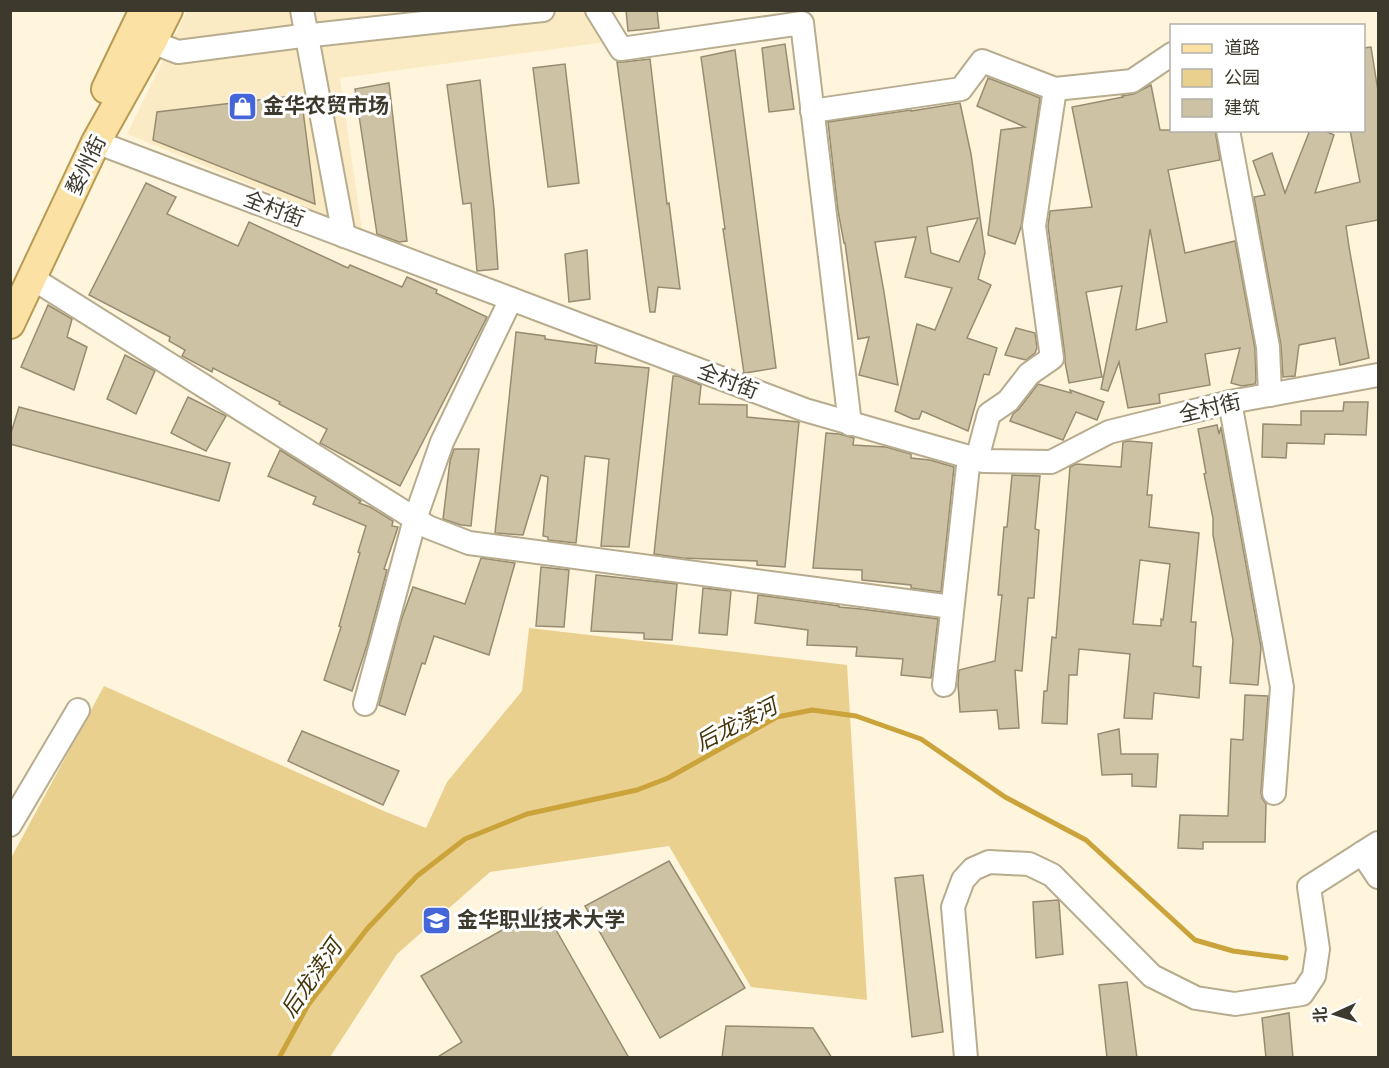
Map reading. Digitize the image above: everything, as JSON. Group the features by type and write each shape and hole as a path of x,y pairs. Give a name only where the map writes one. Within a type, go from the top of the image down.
{"main road":[{"name":"婺州街","path":"10,324 21,281 144,10"},
{"name":"婺州街","path":"21,281 168,10"}],"street":[{"path":"302,10 344,236"},
{"path":"152,42 178,52 306,35 543,10"},
{"path":"597,10 621,49 802,23 850,424"},
{"path":"812,111 961,89 982,61 1055,89 1132,81 1170,55"},
{"path":"944,685 952,607 973,458 989,414 1008,401 1029,374 1052,358 1034,226 1055,89"},
{"path":"1228,132 1268,347 1270,395"},
{"name":"全村街","path":"96,142 806,410 983,461 1051,462 1109,432 1230,402 1378,375"},
{"path":"21,281 428,527 469,543 952,607"},
{"path":"365,704 415,519 442,442 511,299"},
{"path":"1230,402 1282,687 1274,793"},
{"path":"10,825 78,710"},
{"path":"966,1058 953,907 963,880 973,869 989,862 1029,864 1052,875 1152,976 1196,998 1235,1004 1302,994 1314,976 1318,949 1309,887 1370,848 1378,877"}],"shaded area":[{"name":"金华农贸市场","path":"187,11 616,11 621,40 340,78 362,230 127,134"}],"green space":[{"name":"金华职业技术大学","path":"529,628 847,665 867,1000 751,987 669,846 490,872 397,954 330,1057 11,1058 11,858 104,686 426,828 447,782 522,691"}],"building":[{"path":"626,10 657,10 659,28 628,31"},
{"path":"785,44 794,109 769,112 762,48"},
{"path":"1371,47 1378,91 1378,220 1346,226 1369,358 1340,365 1335,338 1299,345 1295,376 1283,377 1281,345 1254,197 1265,195 1253,161 1272,153 1285,193 1309,132 1327,132 1334,135 1315,193 1360,182 1350,132 1365,132 1365,48"},
{"path":"735,50 776,368 745,373 723,229 725,229 701,57"},
{"path":"650,59 667,204 669,203 680,289 658,287 655,312 650,312 617,62"},
{"path":"565,64 579,183 548,187 533,68"},
{"path":"988,78 1040,98 1021,227 1015,244 988,235 1001,130 1025,127 977,106"},
{"path":"480,80 498,269 477,271 471,203 463,204 447,85"},
{"path":"389,83 407,241 399,242 377,234 355,89"},
{"path":"1151,85 1160,130 1215,132 1220,160 1168,170 1185,253 1235,241 1255,349 1255,384 1242,386 1231,383 1240,348 1205,354 1210,385 1159,394 1160,403 1128,408 1119,362 1108,391 1101,389 1122,286 1086,292 1102,377 1069,383 1048,226 1050,211 1092,207 1072,107 1134,94","holes":["1150,229 1167,322 1136,330"]},
{"path":"301,95 315,204 153,140 157,112"},
{"path":"960,103 971,154 985,253 978,279 991,285 967,338 997,348 989,375 984,374 968,431 922,411 919,419 913,419 895,411 917,324 935,330 952,288 905,277 916,237 875,242 898,385 859,375 869,337 858,339 845,243 838,211 828,122","holes":["978,218 959,262 931,253 927,227"]},
{"path":"146,183 176,197 167,214 238,246 249,222 348,268 350,265 402,287 407,277 487,317 400,486 320,443 327,429 213,368 212,372 182,356 185,350 169,341 170,337 89,295"},
{"path":"587,250 590,299 569,302 565,254"},
{"path":"48,305 72,319 67,337 87,347 74,390 21,367"},
{"path":"1016,328 1035,333 1037,348 1035,353 1026,360 1005,355"},
{"path":"516,332 545,336 545,339 597,346 595,363 649,368 629,547 601,546 609,459 585,456 576,543 548,540 548,537 543,536 548,477 541,475 523,535 495,533"},
{"path":"125,355 155,371 136,414 107,399"},
{"path":"673,376 701,385 699,404 747,405 747,417 799,422 785,567 757,565 757,561 682,558 654,554"},
{"path":"1038,384 1071,393 1070,390 1104,402 1097,420 1076,412 1063,440 1010,421 1013,414"},
{"path":"188,397 226,416 206,451 171,433"},
{"path":"1344,402 1368,402 1366,435 1325,434 1324,444 1287,443 1286,458 1262,457 1263,424 1301,425 1301,411 1343,411"},
{"path":"19,407 230,463 219,501 10,444 10,436"},
{"path":"1217,425 1219,434 1221,427 1261,647 1258,685 1230,683 1233,640 1213,535 1213,518 1198,429"},
{"path":"826,433 854,438 853,445 886,447 911,454 911,458 930,460 954,467 941,592 911,588 911,585 862,580 862,570 813,568"},
{"path":"1123,442 1152,443 1147,495 1152,495 1149,527 1199,533 1191,622 1196,622 1193,666 1201,667 1199,698 1154,693 1152,719 1124,718 1130,654 1079,649 1077,675 1069,675 1067,724 1042,723 1052,637 1056,638 1070,467 1076,464 1121,467","holes":["1140,560 1170,564 1161,626 1133,624"]},
{"path":"454,449 479,449 471,526 443,519 450,461"},
{"path":"280,450 361,501 359,503 393,521 392,526 398,527 384,569 387,570 352,691 324,680 341,627 339,626 366,526 313,504 316,497 268,476"},
{"path":"1012,475 1040,476 1035,529 1039,530 1034,598 1028,598 1022,671 1015,670 1019,728 999,729 997,710 960,712 958,684 959,670 995,661 1002,595 998,595 1004,527 1007,527"},
{"path":"481,558 515,563 489,655 434,636 425,664 422,663 405,715 379,705 401,621 413,587 465,604"},
{"path":"541,567 569,570 564,627 536,626"},
{"path":"596,575 677,584 672,640 644,639 644,633 591,631"},
{"path":"703,588 731,591 727,635 699,633"},
{"path":"758,595 938,619 931,678 901,675 903,659 856,656 857,647 807,645 808,630 755,623"},
{"path":"1245,695 1268,696 1261,792 1266,804 1265,842 1203,842 1203,849 1178,848 1180,815 1228,816 1231,739 1243,740"},
{"path":"1119,729 1121,754 1158,754 1156,787 1132,786 1132,774 1102,775 1098,734"},
{"path":"302,731 399,771 383,805 288,761"},
{"path":"669,861 745,988 660,1038 585,906"},
{"path":"923,875 943,1032 912,1037 895,878"},
{"path":"1058,900 1063,954 1036,958 1033,902"},
{"path":"543,907 629,1058 436,1058 462,1042 421,976"},
{"path":"1127,982 1137,1058 1107,1058 1099,985"},
{"path":"1289,1013 1293,1058 1266,1058 1262,1018"},
{"path":"726,1026 813,1028 832,1058 722,1058"}],"waterway":[{"name":"后龙渎河","path":"279,1058 308,1005 367,929 417,876 465,839 527,814 637,790 668,778 777,717 812,710 856,716 921,739 1005,797 1086,840 1195,940 1233,951 1286,958"}],"place":[{"name":"金华农贸市场","path":"242,106"},
{"name":"金华职业技术大学","path":"436,920"}]}
